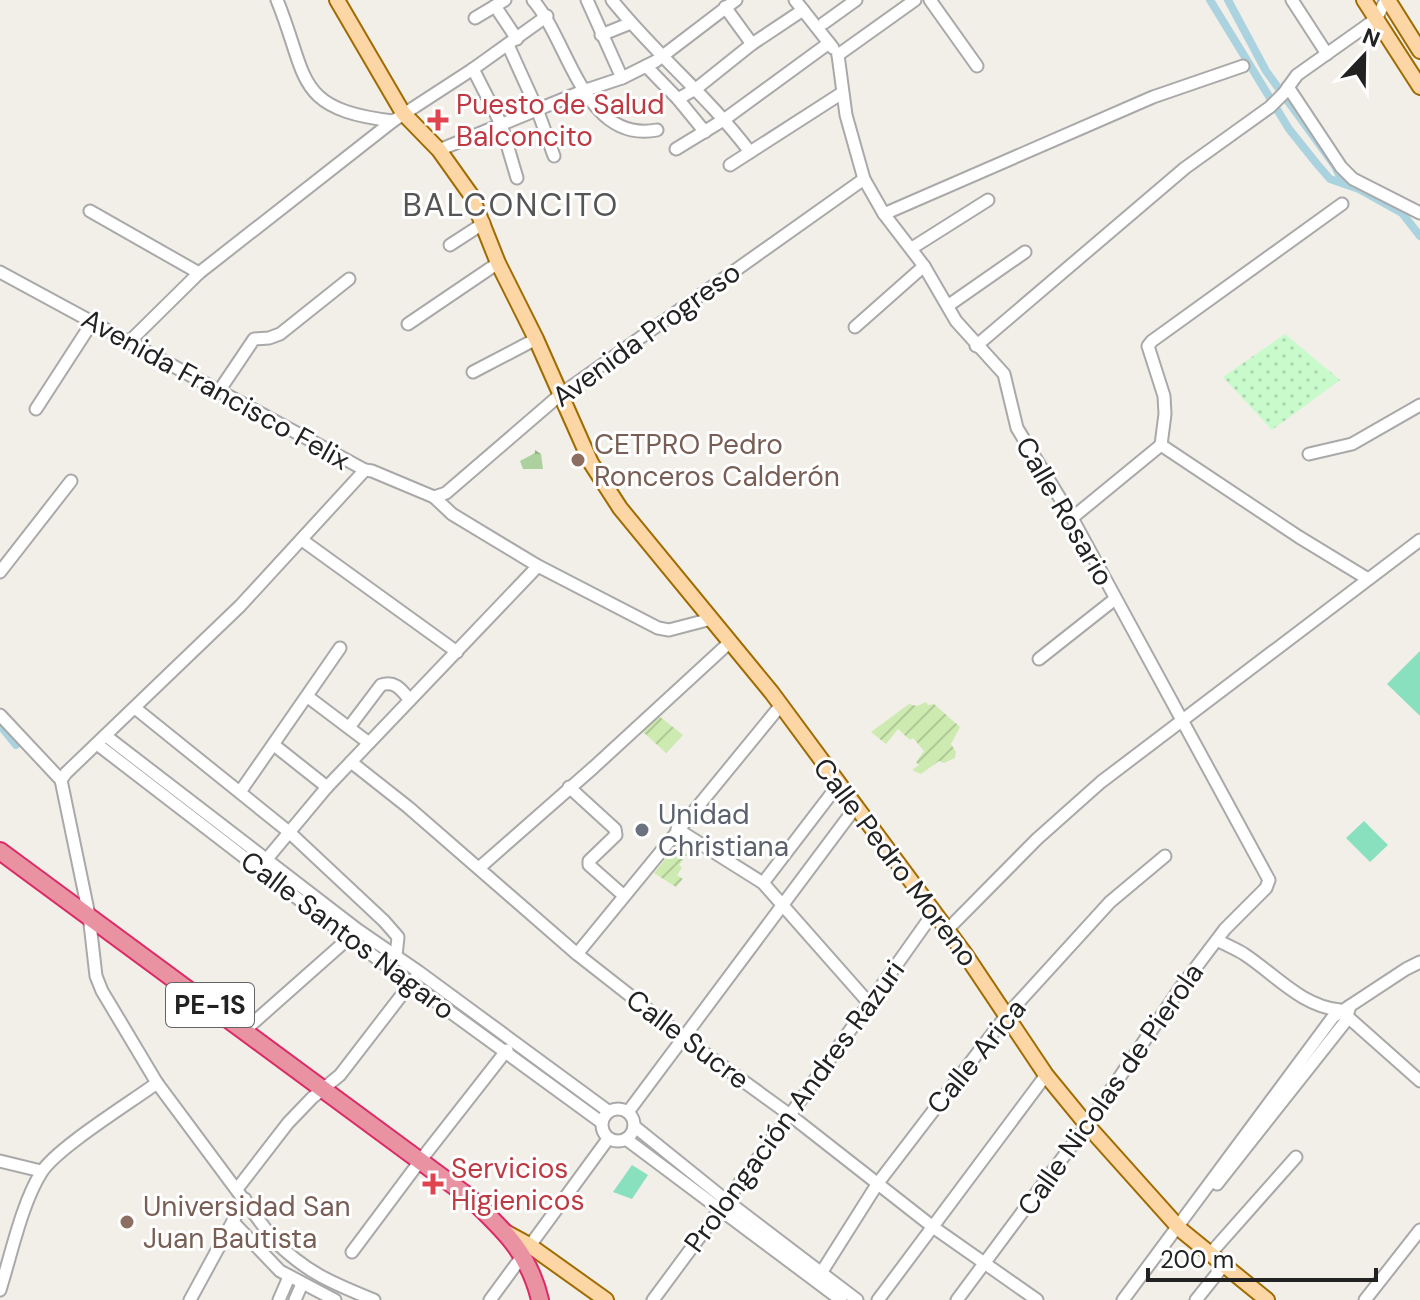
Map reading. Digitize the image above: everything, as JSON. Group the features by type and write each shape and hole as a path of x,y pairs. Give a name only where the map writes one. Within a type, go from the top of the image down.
{"highway":[{"name":"PE-1S","path":"0,851 469,1197 526,1249 540,1300"}],"main road":[{"name":"Calle Pedro Moreno","path":"337,0 398,117 439,150 461,177 591,463 620,508 781,705 947,930 1046,1075 1179,1228 1267,1300"},
{"path":"1364,0 1420,87"},
{"path":"1387,0 1420,51"},
{"path":"526,1249 606,1300"}],"street":[{"path":"277,0 303,78 314,93 328,105 346,113 398,117"},
{"path":"533,0 547,16 583,91 600,111 613,122 643,133 657,130"},
{"path":"587,0 622,78"},
{"path":"612,0 697,88 750,152"},
{"path":"439,150 646,66 664,56 736,0"},
{"path":"824,23 856,0"},
{"path":"678,99 697,88 799,5 838,55 915,0"},
{"path":"930,0 977,66"},
{"path":"1292,0 1327,54"},
{"path":"976,346 1185,168 1270,107 1294,77 1376,19 1387,0"},
{"path":"475,18 500,3 554,156"},
{"path":"725,7 752,44"},
{"path":"129,342 199,273 398,117 547,16"},
{"path":"601,35 631,23"},
{"path":"676,149 725,119 829,43"},
{"name":"Calle Rosario","path":"838,55 842,93 864,179 884,214 924,266 956,321 1004,374 1017,428 1072,518 1268,876 1269,883"},
{"path":"646,66 705,132"},
{"path":"884,214 1153,97 1243,66"},
{"path":"473,69 501,124 517,178"},
{"path":"1286,90 1353,179 1420,213"},
{"path":"730,165 842,93"},
{"name":"Avenida Progreso","path":"434,497 446,493 561,394 864,179"},
{"path":"912,248 988,200"},
{"path":"1072,518 1161,445 1164,396 1148,346 1342,204"},
{"path":"90,211 199,273"},
{"path":"450,245 484,223"},
{"path":"949,305 1025,252"},
{"path":"408,324 498,263"},
{"path":"855,327 924,266"},
{"name":"Avenida Francisco Felix","path":"0,272 365,470 434,497 452,514 538,566 658,628 669,630 711,619"},
{"path":"219,391 254,339 280,334 349,279"},
{"path":"36,409 93,321"},
{"path":"473,372 536,339"},
{"path":"1309,454 1352,444 1420,405"},
{"path":"1161,445 1368,579"},
{"path":"61,780 240,606 365,470"},
{"path":"0,572 71,481"},
{"path":"302,540 457,652"},
{"path":"947,930 1037,839 1101,782 1181,720 1261,664 1420,540"},
{"path":"262,865 327,787 538,566"},
{"path":"1039,659 1115,599"},
{"path":"479,868 730,642"},
{"path":"240,792 340,648"},
{"path":"350,726 381,685 397,686 410,700"},
{"path":"308,697 369,743"},
{"path":"577,954 781,705"},
{"path":"135,708 289,832 398,937 396,956"},
{"path":"0,715 61,780 89,915 96,976 157,1083 273,1239 295,1261 321,1277 374,1300"},
{"name":"Calle Santos Nagaro","path":"102,740 262,865 349,938 514,1042 608,1111"},
{"path":"274,745 327,787"},
{"name":"Calle Sucre","path":"351,762 408,807 577,954 933,1227 1037,1300"},
{"path":"763,883 838,785"},
{"path":"569,787 615,829 616,835 589,861 589,865 623,895"},
{"path":"628,1112 782,904 841,829 859,814"},
{"path":"677,829 763,883 868,1002"},
{"name":"Calle Arica","path":"819,1276 878,1183 1006,1016 1110,902 1165,856"},
{"name":"Calle Santos Nagaro","path":"262,865 396,956 415,977 505,1053 601,1122"},
{"name":"Calle Nicolas de Pierola","path":"957,1300 1087,1125 1181,987 1225,929 1269,883"},
{"name":"Prolongación Andres Razuri","path":"653,1300 790,1115 934,912"},
{"path":"1225,929 1245,955"},
{"path":"244,1031 349,938"},
{"path":"1217,940 1245,955 1303,998 1340,1013 1420,1081"},
{"path":"1123,1300 1340,1013 1418,960"},
{"path":"190,1300 233,1222 241,1194 288,1123 322,1088 340,1075 415,977"},
{"path":"1340,1013 1420,1091"},
{"path":"352,1252 514,1042"},
{"path":"878,1300 1046,1075"},
{"path":"0,1290 41,1171 71,1145 157,1083"},
{"path":"723,1206 634,1126 628,1112 617,1108 608,1111 601,1122 608,1139 626,1139 857,1300"},
{"path":"626,1139 634,1126"},
{"path":"490,1300 608,1139"},
{"path":"1210,1254 1296,1157"},
{"path":"0,1161 41,1171"},
{"path":"233,1222 289,1277 335,1300"},
{"path":"1131,1300 1179,1228"},
{"path":"1365,1300 1420,1230"},
{"path":"1196,1300 1224,1265"},
{"path":"819,1276 841,1300"},
{"path":"279,1300 289,1277"},
{"path":"295,1300 302,1284"}],"green space":[{"path":"1285,334 1340,380 1272,430 1223,377"},
{"path":"535,450 541,454 543,469 523,469 520,461 535,453"},
{"path":"1420,651 1420,716 1387,684"},
{"path":"926,702 928,705 934,704 960,727 951,744 956,752 955,758 944,763 939,761 921,774 912,770 919,765 916,762 924,751 913,738 910,740 898,729 886,744 871,732 909,704 917,706"},
{"path":"659,716 683,735 666,753 643,732"},
{"path":"1364,821 1388,845 1370,862 1346,838"},
{"path":"676,846 691,858 683,855 684,859 679,865 682,868 677,875 683,879 676,887 654,873"},
{"path":"632,1165 648,1175 632,1199 613,1192"}],"waterway":[{"path":"1210,0 1289,129 1330,179 1359,189 1402,213 1420,236"},
{"path":"1228,0 1266,71 1335,166 1343,183"},
{"path":"0,725 16,745"}],"place":[{"name":"Puesto de Salud Balconcito","path":"438,120"},
{"name":"CETPRO Pedro Ronceros Calderón","path":"578,460"},
{"name":"Unidad Christiana","path":"642,830"},
{"name":"Servicios Higienicos","path":"433,1184"},
{"name":"Universidad San Juan Bautista","path":"127,1222"}],"district":[{"name":"BALCONCITO","path":"511,205"}]}
